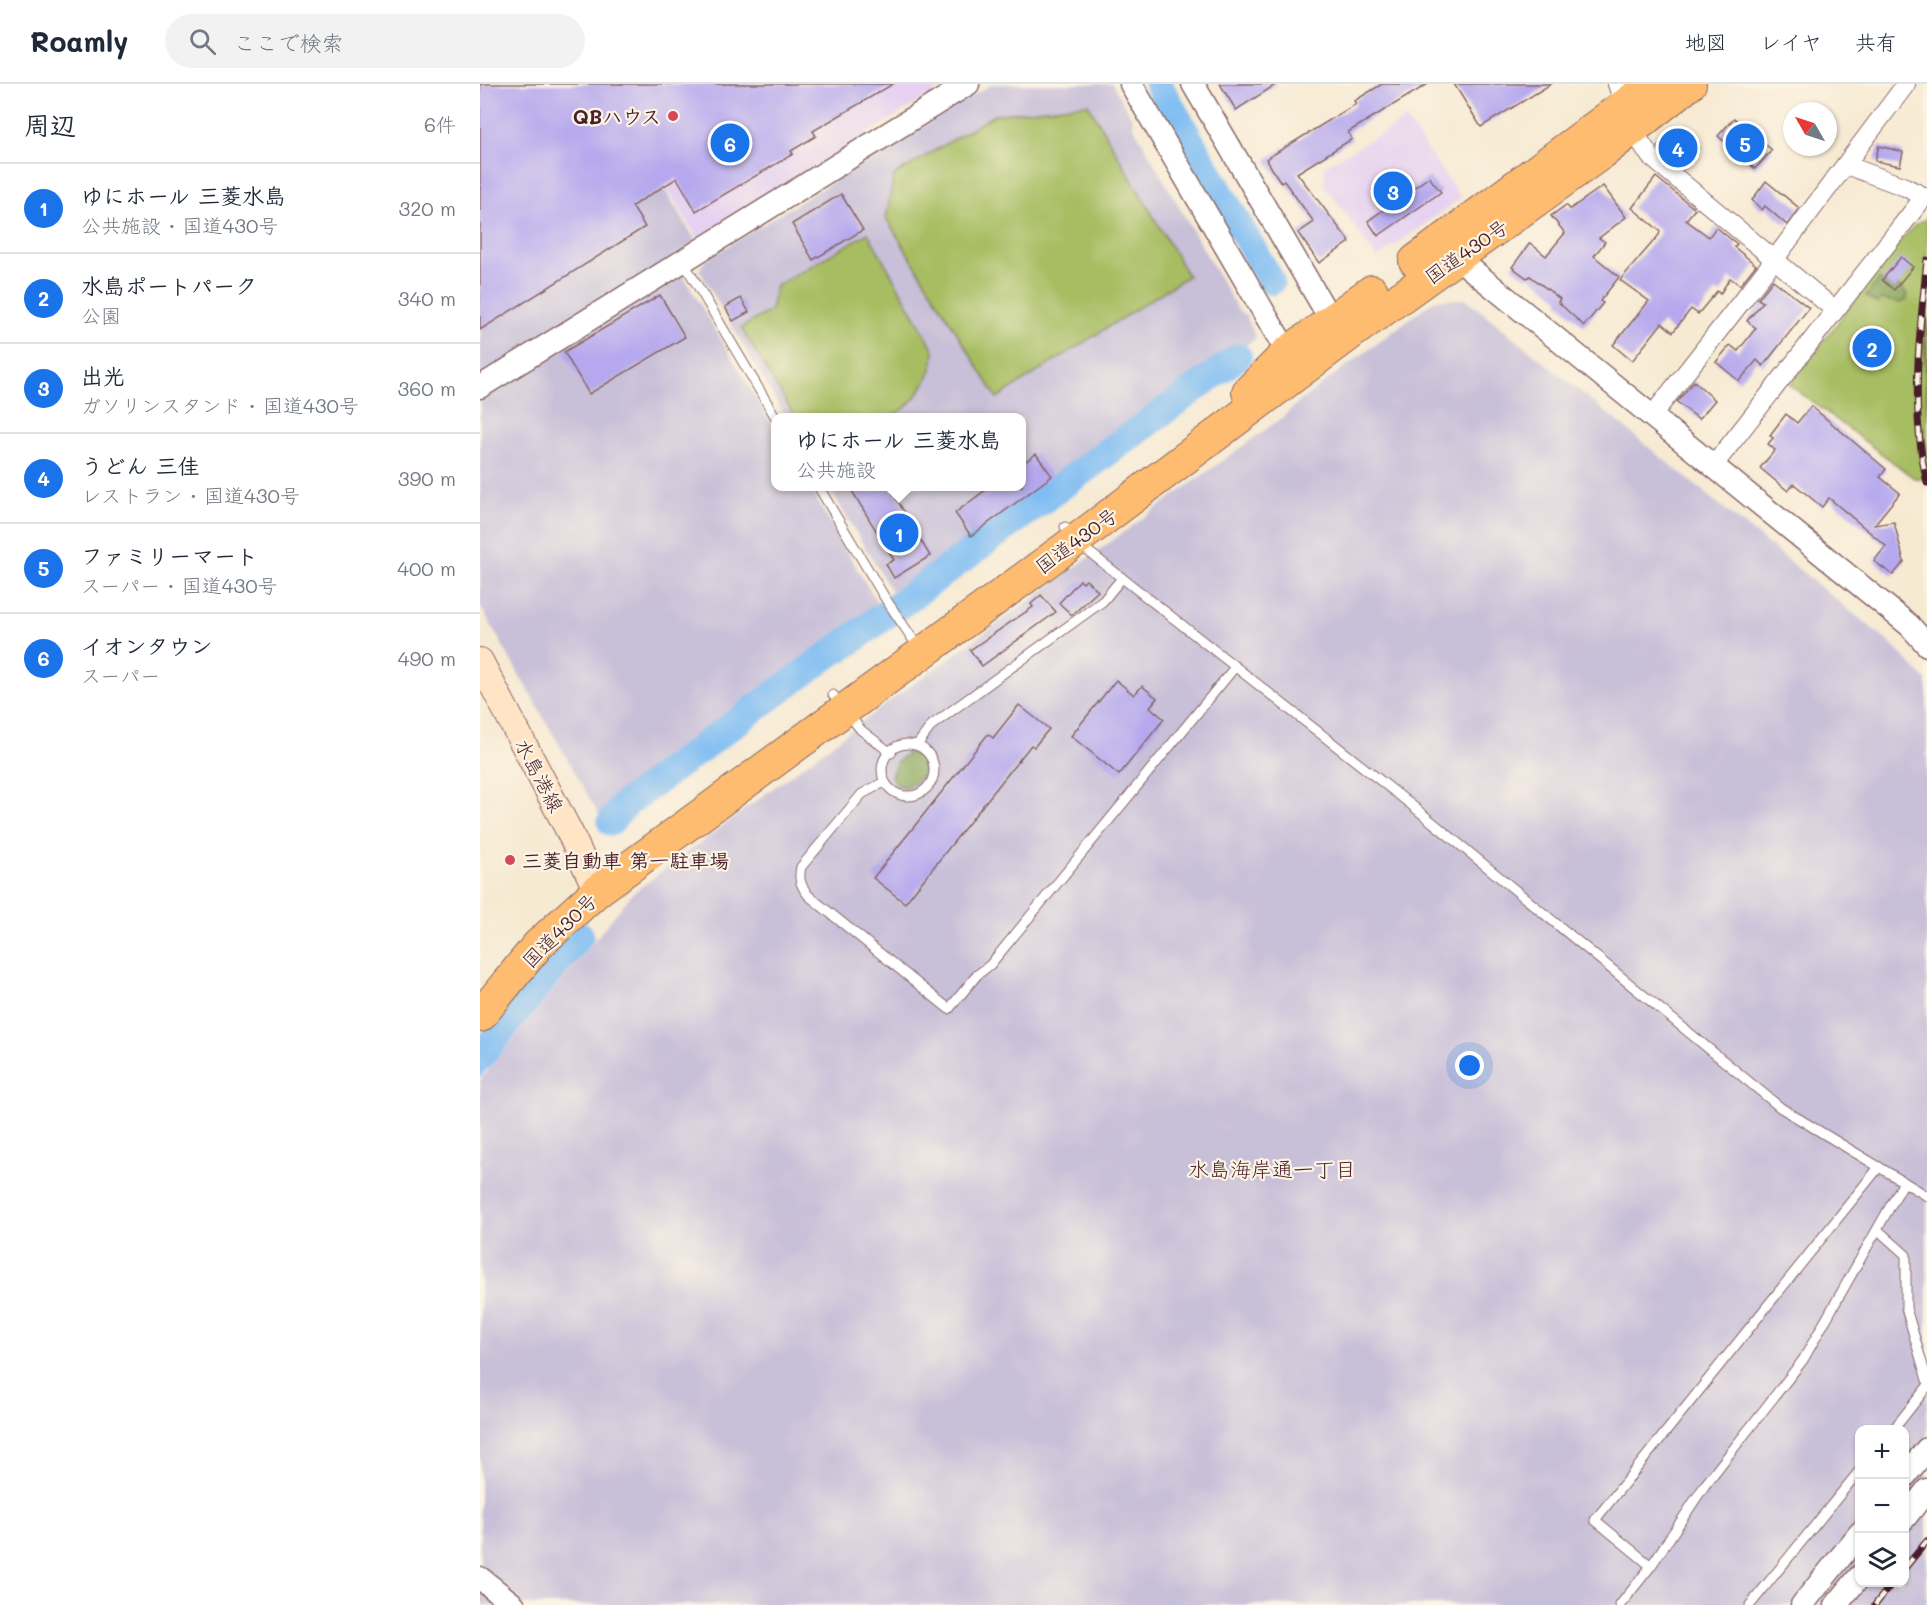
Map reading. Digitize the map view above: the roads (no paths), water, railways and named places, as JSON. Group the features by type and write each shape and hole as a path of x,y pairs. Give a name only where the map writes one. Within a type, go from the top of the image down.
{"highway":[{"name":"国道430号","path":"480,989 553,903 593,882 838,702 912,638 1070,534 1250,390 1293,363 1448,251 1653,84"},
{"name":"国道430号","path":"1625,106 1690,84"},
{"name":"国道430号","path":"480,1016 593,882"}],"main road":[{"name":"水島港線","path":"480,661 593,882"}],"street":[{"path":"480,387 968,84"},
{"path":"1131,84 1293,363"},
{"path":"1193,84 1336,331"},
{"path":"1651,417 1774,260 1906,84"},
{"path":"1625,106 1641,146 1650,156 1835,310"},
{"path":"1714,465 1926,198 1905,187 1846,165"},
{"path":"1448,251 1909,625 1927,645"},
{"path":"1909,1472 1927,1449"},
{"path":"1909,1514 1927,1490"},
{"path":"1802,1605 1855,1539"},
{"path":"480,1578 514,1605"},
{"path":"1836,1605 1855,1582"}],"lane":[{"path":"683,261 775,413"},
{"path":"821,491 888,604 912,638"},
{"path":"1070,534 1122,578 1409,803 1781,1108 1927,1196"},
{"path":"917,745 932,725 1103,601 1122,578"},
{"path":"884,782 862,794 801,867 799,878 801,887 809,896 949,1009 977,975 990,964 1235,667"},
{"path":"838,702 861,730 891,753"},
{"path":"902,745 917,745 929,754 933,776 920,793 903,796 888,789 884,782 882,765 891,753 902,745"},
{"path":"1652,1566 1594,1520 1878,1167"},
{"path":"1620,1605 1652,1566 1705,1485 1803,1360 1904,1182"},
{"path":"1878,1230 1906,1255 1906,1308 1927,1380"},
{"path":"1897,1425 1927,1387"},
{"path":"1750,1605 1855,1476"}],"waterway":[{"path":"1158,84 1271,281"},
{"path":"1168,84 1279,278"},
{"path":"611,822 625,803 1238,357"},
{"path":"622,826 634,813 833,665 852,655 1244,367"},
{"path":"480,1057 580,935"},
{"path":"480,1074 589,938"}],"railway":[{"path":"1927,260 1921,316 1917,400 1927,483"},
{"path":"1909,1563 1927,1541"},
{"path":"1875,1605 1889,1587"}],"place":[{"name":"QBハウス","path":"673,116"},
{"name":"イオンタウン","path":"730,143"},
{"name":"ファミリーマート","path":"1745,143"},
{"name":"うどん 三佳","path":"1678,148"},
{"name":"出光","path":"1393,191"},
{"name":"水島ポートパーク","path":"1872,348"},
{"name":"ゆにホール 三菱水島","path":"899,533"},
{"name":"三菱自動車 第一駐車場","path":"510,860"}],"district":[{"name":"水島海岸通一丁目","path":"1272,1168"}]}
